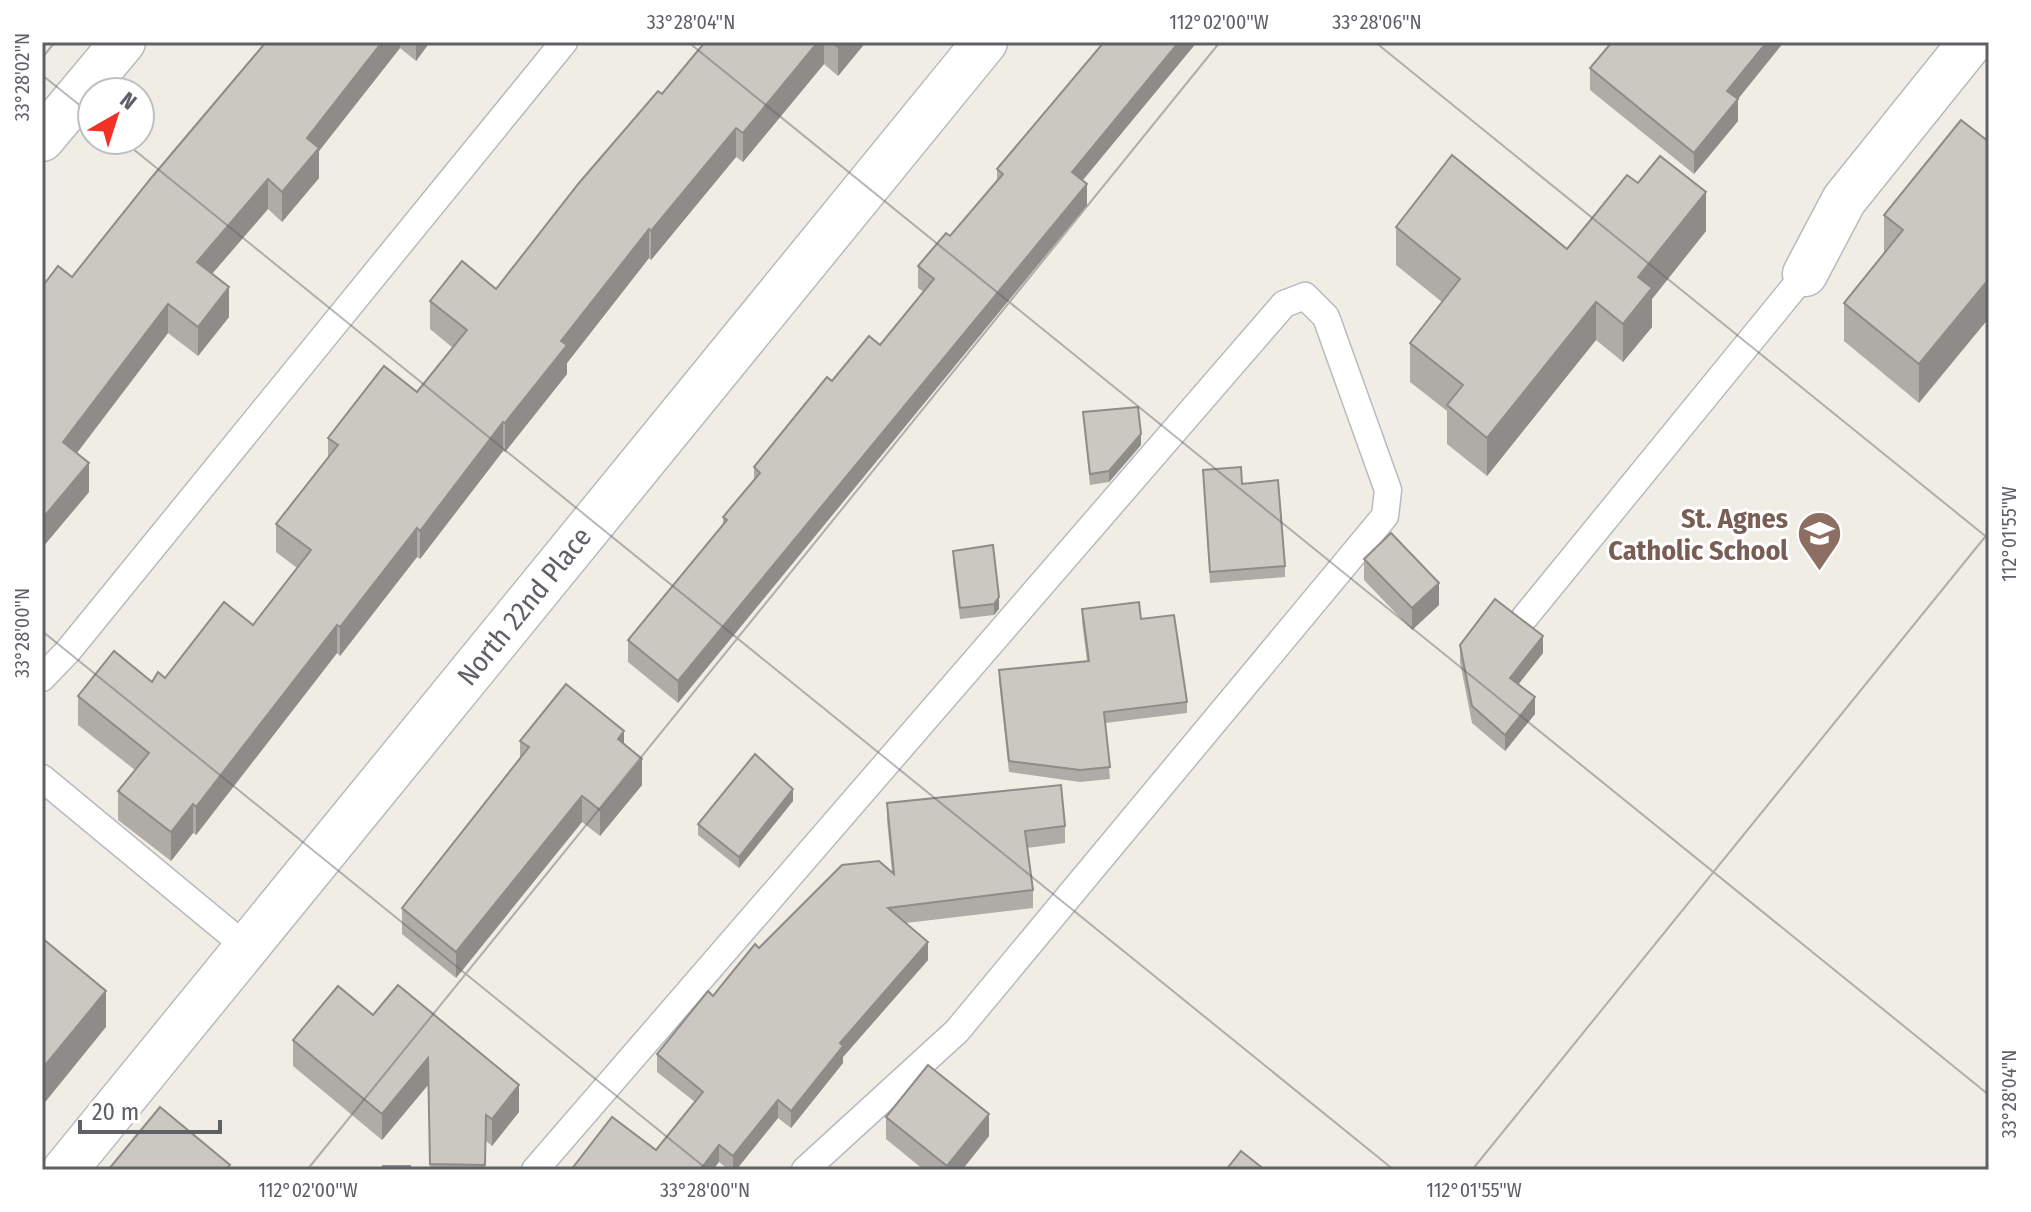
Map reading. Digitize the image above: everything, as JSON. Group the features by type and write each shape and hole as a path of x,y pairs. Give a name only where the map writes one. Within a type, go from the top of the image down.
{"street":[{"path":"42,139 123,42"},
{"name":"North 22nd Place","path":"65,1170 985,42"},
{"path":"1805,274 1844,200 1971,42"}],"lane":[{"path":"42,678 68,651 564,42"},
{"path":"1525,617 1805,274"},
{"path":"535,1170 1284,304 1305,296 1326,317 1388,490 1385,516 957,1031 805,1170"},
{"path":"42,778 245,946"}],"building":[{"path":"266,42 382,42 307,138 319,148 282,192 268,179 197,262 229,287 198,327 168,304 63,442 89,463 42,519 42,287 58,266 72,277"},
{"path":"705,42 818,42 743,133 736,128 651,231 649,229 561,341 567,345 503,422 420,531 417,528 340,627 337,625 196,807 193,804 171,832 118,791 149,753 78,696 114,651 152,682 158,672 165,678 224,602 253,625 311,550 276,524 338,445 328,438 384,366 417,392 467,330 430,301 462,261 496,289 579,183 658,91 662,94"},
{"path":"1104,42 1179,42 1072,172 1087,184 678,681 628,640 727,520 723,517 760,473 754,467 827,377 832,381 869,336 880,345 934,279 918,266 946,233 950,236 1003,174 997,169"},
{"path":"1612,42 1767,42 1727,91 1738,99 1694,153 1590,68"},
{"path":"1961,120 1989,142 1989,279 1919,364 1844,303 1903,230 1884,215"},
{"path":"1452,155 1567,249 1627,175 1638,183 1660,156 1706,192 1638,277 1652,288 1623,324 1596,302 1487,438 1447,405 1463,385 1410,343 1460,279 1396,227"},
{"path":"1138,407 1141,434 1109,471 1090,474 1083,412"},
{"path":"1241,467 1242,484 1278,480 1285,566 1210,572 1203,470"},
{"path":"1391,533 1439,583 1412,608 1364,559"},
{"path":"993,545 999,597 994,604 960,608 953,551"},
{"path":"1495,599 1543,636 1510,678 1535,697 1505,735 1472,706 1460,645"},
{"path":"1139,602 1141,619 1174,615 1187,702 1104,712 1110,767 1080,770 1009,761 999,670 1089,661 1082,609"},
{"path":"566,684 624,731 618,739 642,759 600,810 582,796 456,952 402,908 529,747 520,741"},
{"path":"755,754 793,789 739,857 698,824"},
{"path":"1061,785 1065,826 1025,831 1033,890 888,908 928,942 840,1043 843,1046 791,1111 778,1100 733,1156 719,1145 700,1170 571,1170 612,1117 656,1150 703,1092 657,1054 708,991 713,996 755,944 759,948 842,865 879,861 894,874 887,803"},
{"path":"42,938 106,991 42,1069"},
{"path":"398,985 519,1085 492,1119 486,1115 485,1165 430,1164 428,1058 382,1114 293,1040 338,986 373,1015"},
{"path":"928,1065 989,1114 947,1166 886,1117"},
{"path":"160,1107 230,1165 226,1170 108,1170"},
{"path":"1241,1151 1265,1170 1226,1170"},
{"path":"383,1166 410,1166 411,1170 383,1170"}],"place":[{"name":"St. Agnes Catholic School","path":"1819,573"}]}
